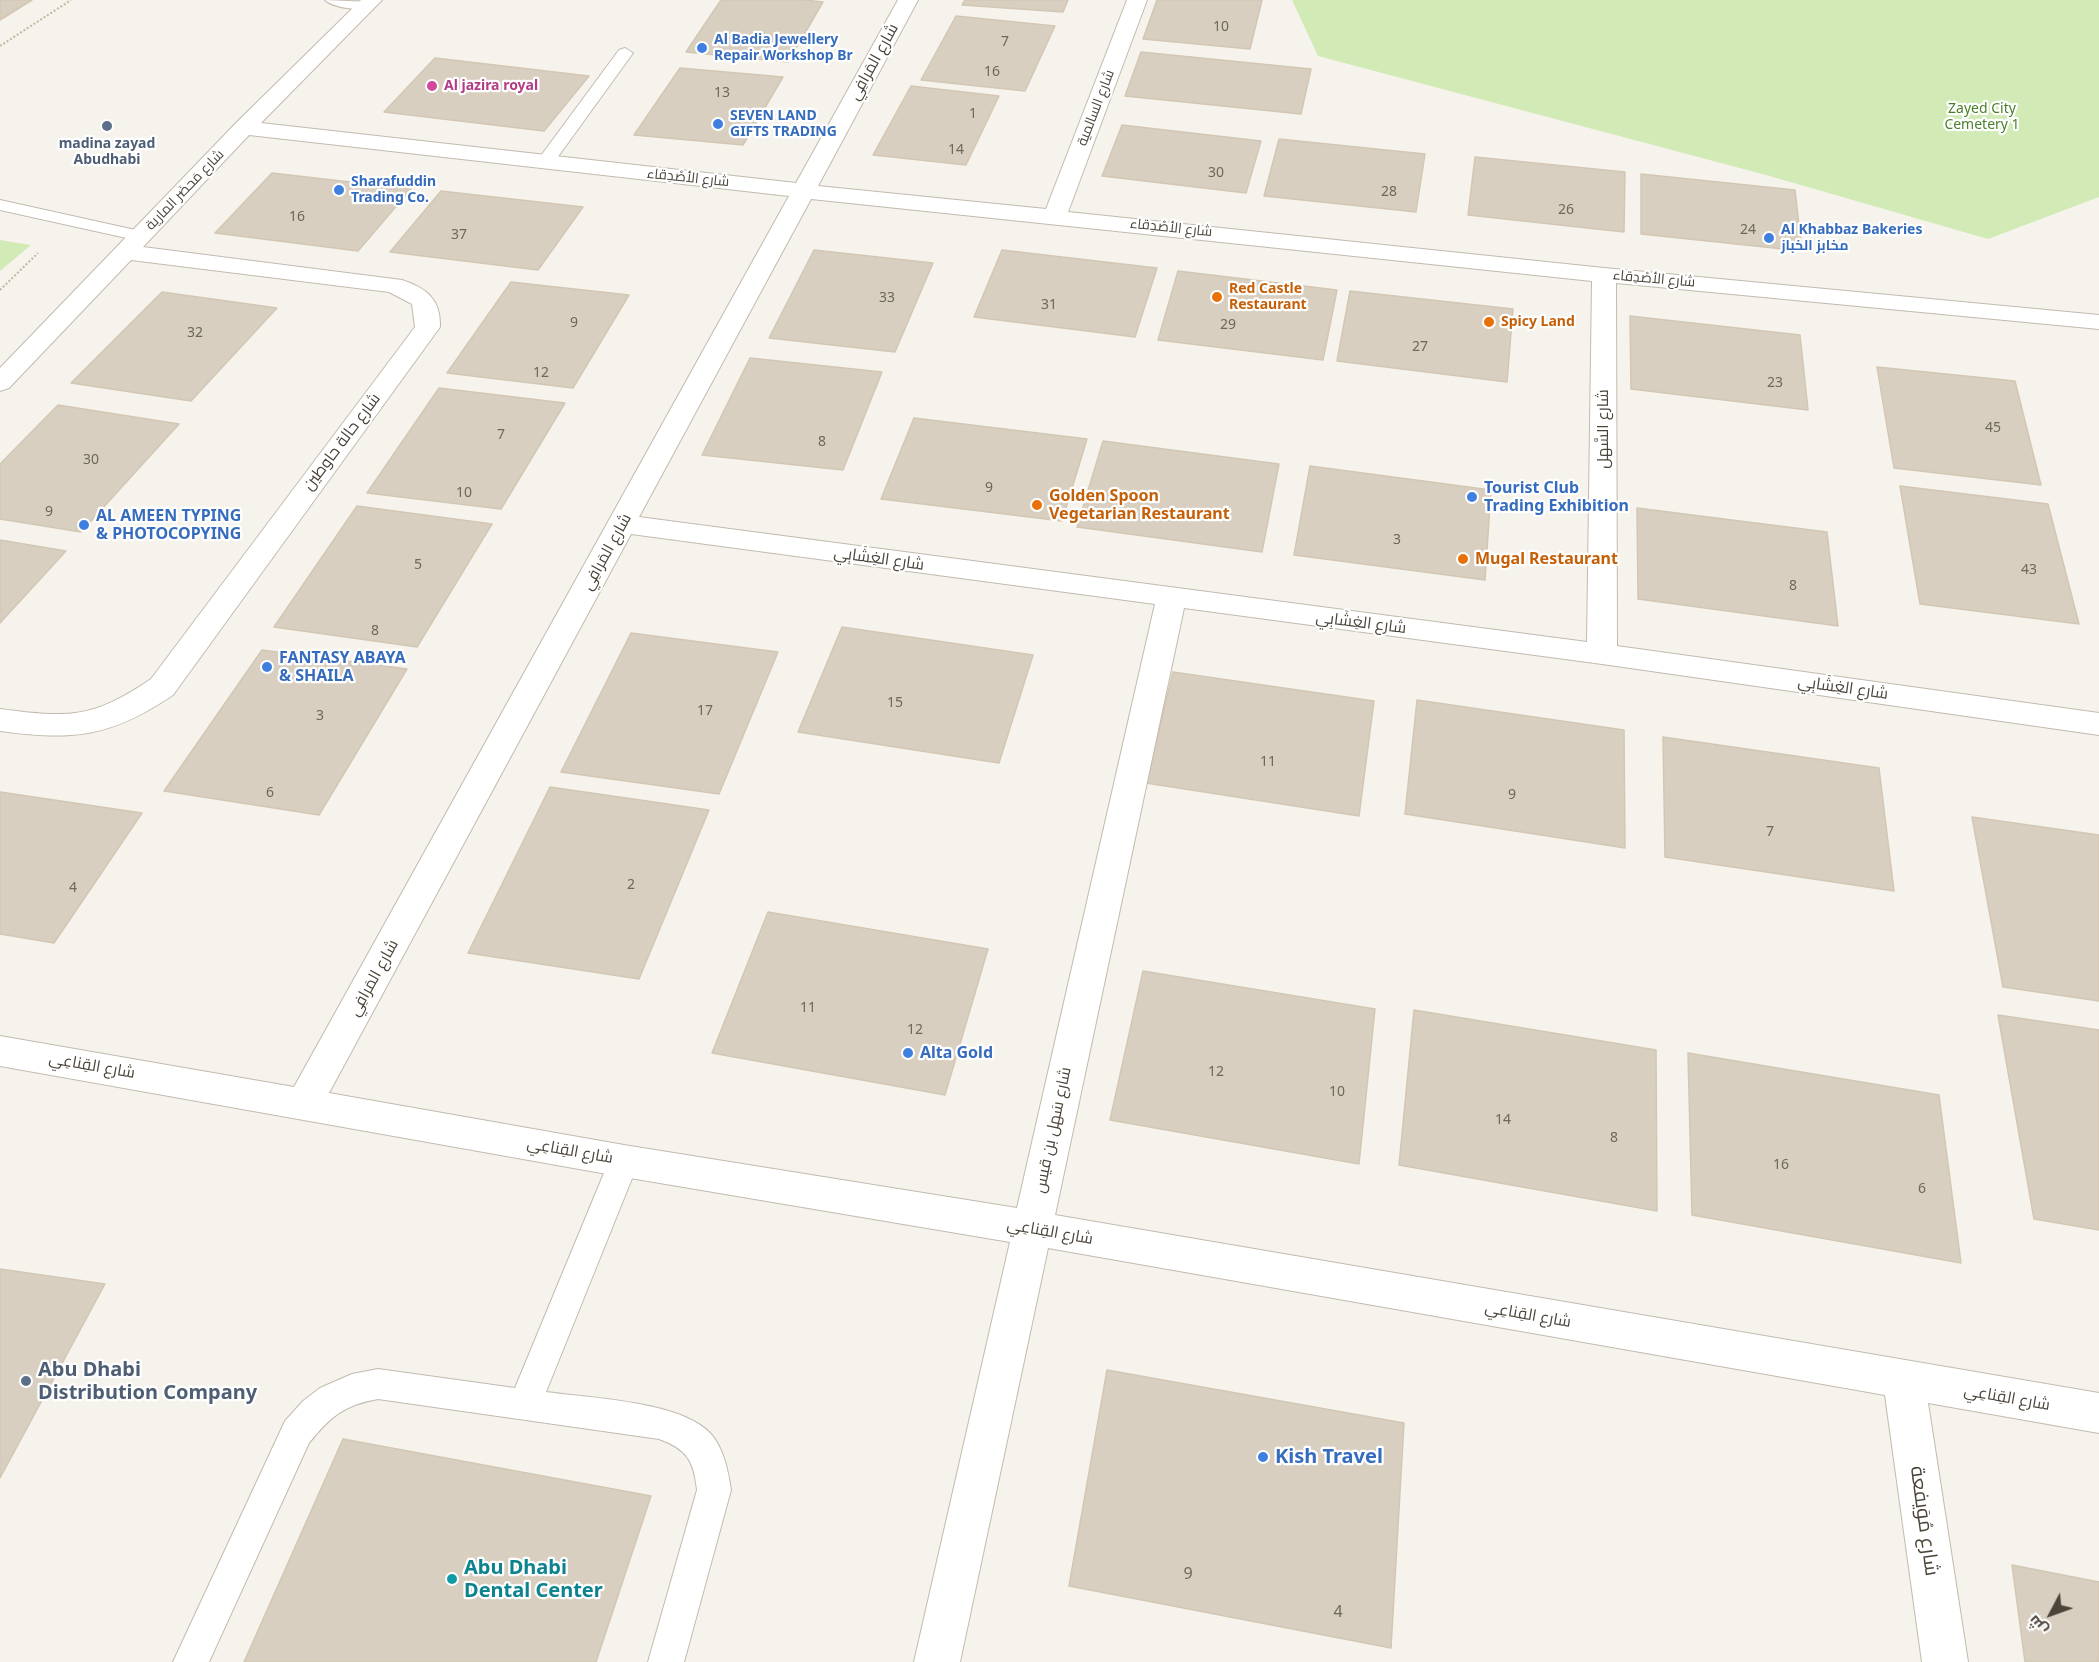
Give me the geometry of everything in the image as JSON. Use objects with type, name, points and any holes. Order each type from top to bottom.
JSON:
[{"type":"street","name":"شارع المَرافِي","points":[[305,1103],[908,0]]},
{"type":"street","name":"شارع السالمية","points":[[1055,216],[1137,0]]},
{"type":"street","name":"شارع مَحضَر المارية","points":[[0,383],[244,128],[370,2]]},
{"type":"street","name":"شارع الأصْدِقاء","points":[[244,128],[803,191],[2098,324]]},
{"type":"street","name":"شارع حالة حاوطين","points":[[0,720],[63,727],[100,721],[135,707],[162,687],[427,327],[429,313],[424,301],[412,291],[393,285],[133,244]]},
{"type":"street","name":"شارع السَّهل","points":[[1602,654],[1604,274]]},
{"type":"street","name":"شارع الغِشَابِي","points":[[623,524],[1602,654],[2099,724]]},
{"type":"street","name":"شارع سَهل بن قيس","points":[[938,1662],[1170,598]]},
{"type":"street","name":"شارع القِناعِي","points":[[0,1051],[624,1161],[1032,1228],[2099,1413]]},
{"type":"street","name":"شارع مُوَيفعة","points":[[1904,1380],[1945,1662]]},
{"type":"lane","points":[[333,0],[370,2]]},
{"type":"lane","points":[[546,161],[625,52]]},
{"type":"lane","points":[[0,206],[72,221],[133,244]]},
{"type":"lane","points":[[525,1404],[624,1161]]},
{"type":"lane","points":[[190,1662],[297,1432],[312,1412],[332,1397],[354,1388],[378,1384],[659,1423],[682,1431],[701,1446],[712,1466],[714,1490],[666,1662]]},
{"type":"path","points":[[0,46],[71,0]]},
{"type":"path","points":[[0,290],[72,221]]},
{"type":"green space","name":"Zayed City Cemetery 1","points":[[1292,0],[2099,0],[2099,197],[1988,239],[1766,175],[1318,56]]},
{"type":"green space","points":[[0,240],[31,245],[0,271]]},
{"type":"building","points":[[0,0],[32,0],[0,20]]},
{"type":"building","points":[[721,0],[823,2],[788,62],[686,52]]},
{"type":"building","points":[[965,0],[1068,0],[1063,12],[962,5]]},
{"type":"building","points":[[1157,0],[1262,0],[1250,49],[1143,39]]},
{"type":"building","points":[[956,16],[1055,26],[1025,91],[921,80]]},
{"type":"building","points":[[1141,52],[1311,69],[1301,114],[1125,96]]},
{"type":"building","points":[[435,58],[589,76],[544,131],[384,112]]},
{"type":"building","points":[[680,68],[783,77],[743,145],[634,135]]},
{"type":"building","points":[[911,86],[999,96],[966,165],[873,155]]},
{"type":"building","points":[[1122,125],[1261,141],[1246,193],[1102,176]]},
{"type":"building","points":[[1279,139],[1425,154],[1416,212],[1264,196]]},
{"type":"building","points":[[1475,157],[1625,172],[1624,232],[1468,215]]},
{"type":"building","points":[[272,173],[411,189],[358,251],[215,233]]},
{"type":"building","points":[[1641,174],[1795,190],[1802,251],[1641,234]]},
{"type":"building","points":[[441,191],[583,207],[538,270],[390,252]]},
{"type":"building","points":[[814,250],[933,263],[895,352],[769,338]]},
{"type":"building","points":[[1002,250],[1157,268],[1135,337],[974,317]]},
{"type":"building","points":[[1178,271],[1337,290],[1323,360],[1158,340]]},
{"type":"building","points":[[511,282],[629,295],[573,388],[447,373]]},
{"type":"building","points":[[1350,291],[1513,309],[1507,382],[1337,361]]},
{"type":"building","points":[[162,292],[277,308],[191,401],[71,383]]},
{"type":"building","points":[[1630,316],[1800,335],[1808,410],[1631,389]]},
{"type":"building","points":[[750,358],[882,372],[843,470],[702,455]]},
{"type":"building","points":[[1877,367],[2015,381],[2041,485],[1894,468]]},
{"type":"building","points":[[439,388],[565,403],[501,509],[367,493]]},
{"type":"building","points":[[58,405],[179,424],[81,532],[0,519],[0,464]]},
{"type":"building","points":[[914,418],[1087,439],[1062,521],[881,499]]},
{"type":"building","points":[[1103,441],[1279,464],[1262,552],[1077,527]]},
{"type":"building","points":[[1310,466],[1491,490],[1485,580],[1294,555]]},
{"type":"building","points":[[1900,486],[2048,504],[2079,624],[1920,604]]},
{"type":"building","points":[[357,506],[492,524],[417,647],[274,627]]},
{"type":"building","points":[[1637,508],[1827,532],[1838,626],[1638,599]]},
{"type":"building","points":[[0,540],[66,551],[0,623]]},
{"type":"building","points":[[842,627],[1033,655],[999,763],[798,732]]},
{"type":"building","points":[[631,633],[778,652],[719,794],[561,772]]},
{"type":"building","points":[[262,650],[407,669],[319,815],[164,791]]},
{"type":"building","points":[[1173,672],[1374,701],[1359,816],[1146,783]]},
{"type":"building","points":[[1417,700],[1624,730],[1625,848],[1405,814]]},
{"type":"building","points":[[1663,737],[1879,768],[1894,891],[1665,857]]},
{"type":"building","points":[[550,787],[709,810],[639,979],[468,953]]},
{"type":"building","points":[[0,792],[142,813],[54,943],[0,934]]},
{"type":"building","points":[[1972,817],[2099,835],[2099,1001],[2003,987]]},
{"type":"building","points":[[768,912],[988,949],[945,1095],[712,1053]]},
{"type":"building","points":[[1143,971],[1375,1009],[1359,1164],[1110,1120]]},
{"type":"building","points":[[1414,1010],[1656,1050],[1657,1211],[1399,1165]]},
{"type":"building","points":[[1998,1015],[2099,1030],[2099,1230],[2034,1219]]},
{"type":"building","points":[[1688,1053],[1939,1095],[1961,1263],[1692,1215]]},
{"type":"building","name":"Abu Dhabi Distribution Company","points":[[0,1269],[105,1284],[0,1478]]},
{"type":"building","points":[[1107,1370],[1404,1423],[1391,1648],[1069,1586]]},
{"type":"building","name":"Abu Dhabi Dental Center","points":[[343,1439],[651,1496],[596,1662],[244,1662]]},
{"type":"building","points":[[2012,1565],[2099,1582],[2099,1662],[2025,1662]]},
{"type":"place","name":"Al Badia Jewellery Repair Workshop Br","points":[[702,48]]},
{"type":"place","name":"Al jazira royal","points":[[432,86]]},
{"type":"place","name":"SEVEN LAND GIFTS TRADING","points":[[718,124]]},
{"type":"place","name":"madina zayad Abudhabi","points":[[107,126]]},
{"type":"place","name":"Sharafuddin Trading Co.","points":[[339,190]]},
{"type":"place","name":"Al Khabbaz Bakeries مخابز الخباز","points":[[1769,238]]},
{"type":"place","name":"Red Castle Restaurant","points":[[1217,297]]},
{"type":"place","name":"Spicy Land","points":[[1489,322]]},
{"type":"place","name":"Tourist Club Trading Exhibition","points":[[1472,497]]},
{"type":"place","name":"Golden Spoon Vegetarian Restaurant","points":[[1037,505]]},
{"type":"place","name":"AL AMEEN TYPING & PHOTOCOPYING","points":[[84,525]]},
{"type":"place","name":"Mugal Restaurant","points":[[1463,559]]},
{"type":"place","name":"FANTASY ABAYA & SHAILA","points":[[267,667]]},
{"type":"place","name":"Alta Gold","points":[[908,1053]]},
{"type":"place","name":"Abu Dhabi Distribution Company","points":[[26,1381]]},
{"type":"place","name":"Kish Travel","points":[[1263,1457]]},
{"type":"place","name":"Abu Dhabi Dental Center","points":[[452,1579]]}]
